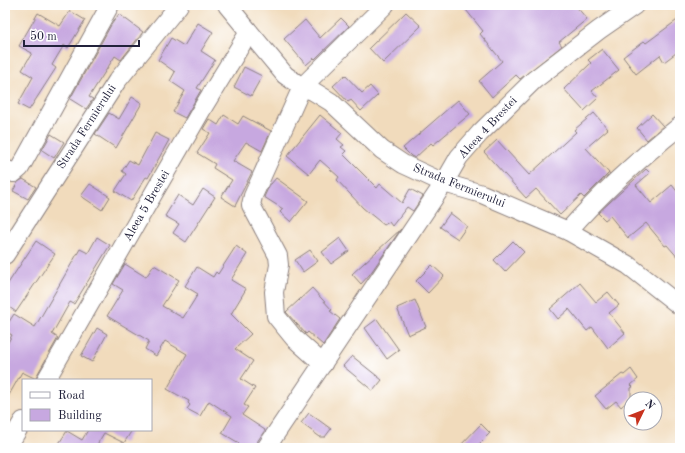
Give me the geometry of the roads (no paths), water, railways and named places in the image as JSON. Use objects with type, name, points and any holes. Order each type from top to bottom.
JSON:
[{"type":"street","points":[[5,169],[14,173],[20,168],[110,5]]},
{"type":"street","name":"Strada Fermierului","points":[[5,255],[117,81],[179,5]]},
{"type":"street","name":"Strada Fermierului","points":[[228,5],[285,76],[302,87],[313,90],[331,102],[382,150],[403,164],[444,183],[482,194],[568,231],[628,265],[680,306]]},
{"type":"street","points":[[323,364],[294,338],[276,316],[274,292],[279,265],[278,256],[251,205],[253,196],[302,87],[385,5]]},
{"type":"street","name":"Aleea 4 Brestei","points":[[266,448],[444,183],[459,157],[480,133],[534,80],[599,30],[635,5]]},
{"type":"street","name":"Aleea 5 Brestei","points":[[47,379],[205,104],[249,32]]},
{"type":"street","points":[[568,231],[590,206],[620,177],[651,149],[680,126]]},
{"type":"street","points":[[7,448],[22,423]]}]
